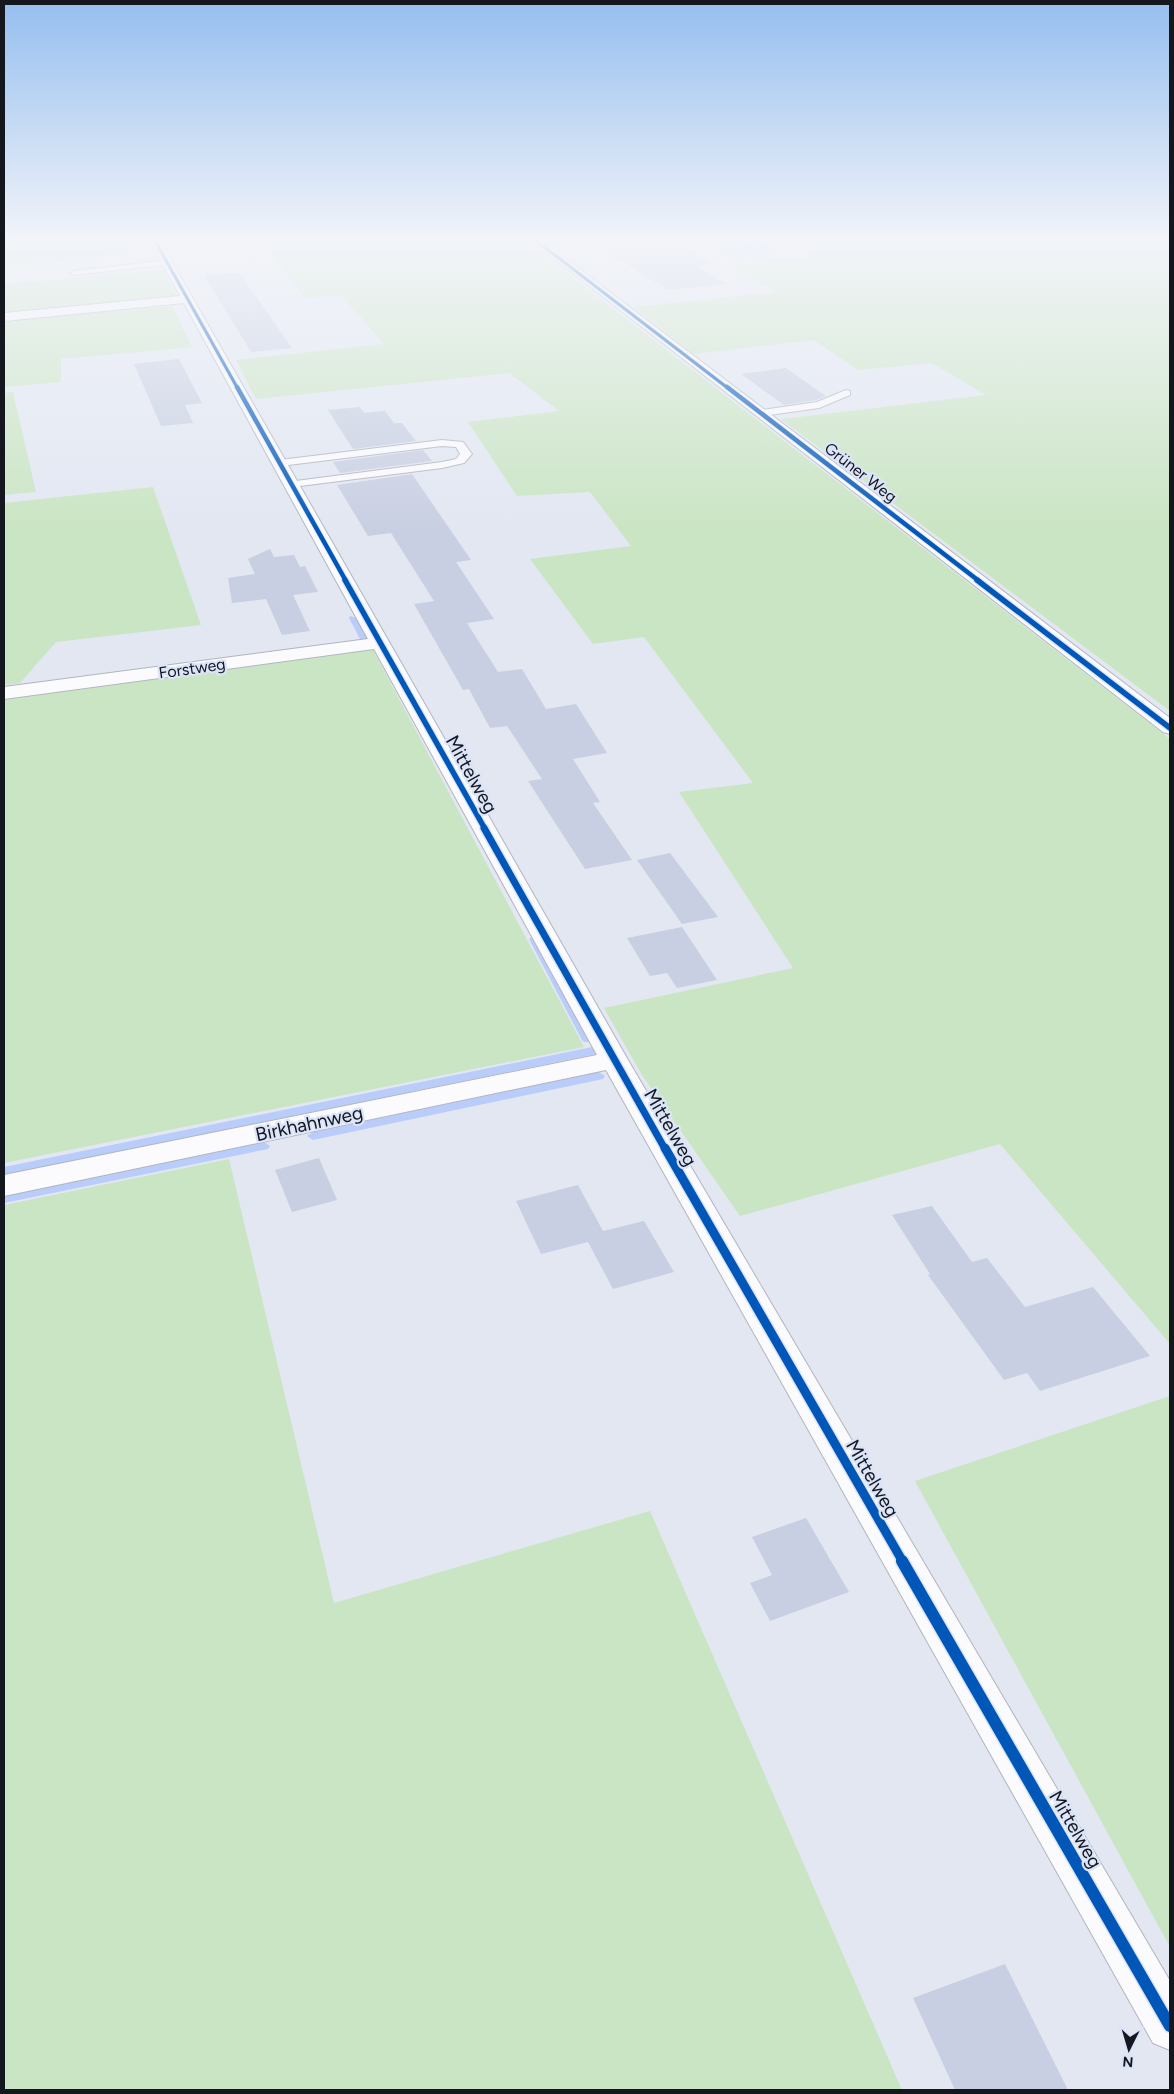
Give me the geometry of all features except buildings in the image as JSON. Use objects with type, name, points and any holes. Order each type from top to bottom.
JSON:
[{"type":"street","name":"Mittelweg","points":[[210,337],[614,1060],[1170,2026]]},
{"type":"street","name":"Grüner Weg","points":[[661,337],[1170,728]]},
{"type":"street","name":"Forstweg","points":[[4,693],[380,642]]},
{"type":"street","name":"Birkhahnweg","points":[[4,1186],[614,1060]]},
{"type":"lane","points":[[762,414],[819,404],[846,393]]},
{"type":"lane","points":[[280,463],[442,443],[459,444],[466,454],[460,461],[442,465],[292,484]]},
{"type":"green space","points":[[4,337],[187,337],[192,347],[61,359],[61,382],[4,387]]},
{"type":"green space","points":[[378,337],[649,337],[1170,739],[1170,1344],[1000,1144],[740,1216],[642,1075],[604,1008],[793,968],[679,792],[753,783],[644,637],[593,644],[530,559],[631,546],[590,492],[517,496],[468,422],[559,411],[509,373],[256,399],[236,360],[384,344]]},
{"type":"green space","points":[[672,337],[1170,337],[1170,711],[781,419],[986,395],[932,363],[858,370],[814,340],[694,354]]},
{"type":"green space","points":[[13,392],[36,492],[4,495],[4,393]]},
{"type":"green space","points":[[153,487],[201,625],[56,642],[20,683],[4,685],[4,503]]},
{"type":"green space","points":[[373,650],[584,1047],[4,1163],[4,700]]},
{"type":"green space","points":[[229,1159],[334,1603],[650,1511],[902,2090],[4,2090],[4,1205]]},
{"type":"green space","points":[[1170,1396],[1170,1947],[915,1481]]},
{"type":"waterway","points":[[352,642],[365,641],[353,618]]},
{"type":"waterway","points":[[534,939],[588,1040]]},
{"type":"waterway","points":[[4,1171],[592,1051]]},
{"type":"waterway","points":[[313,1136],[599,1076]]},
{"type":"waterway","points":[[4,1199],[264,1146]]},
{"type":"cycle path","points":[[209,337],[614,1060],[1170,2026]]},
{"type":"cycle path","points":[[661,337],[1170,728]]}]
